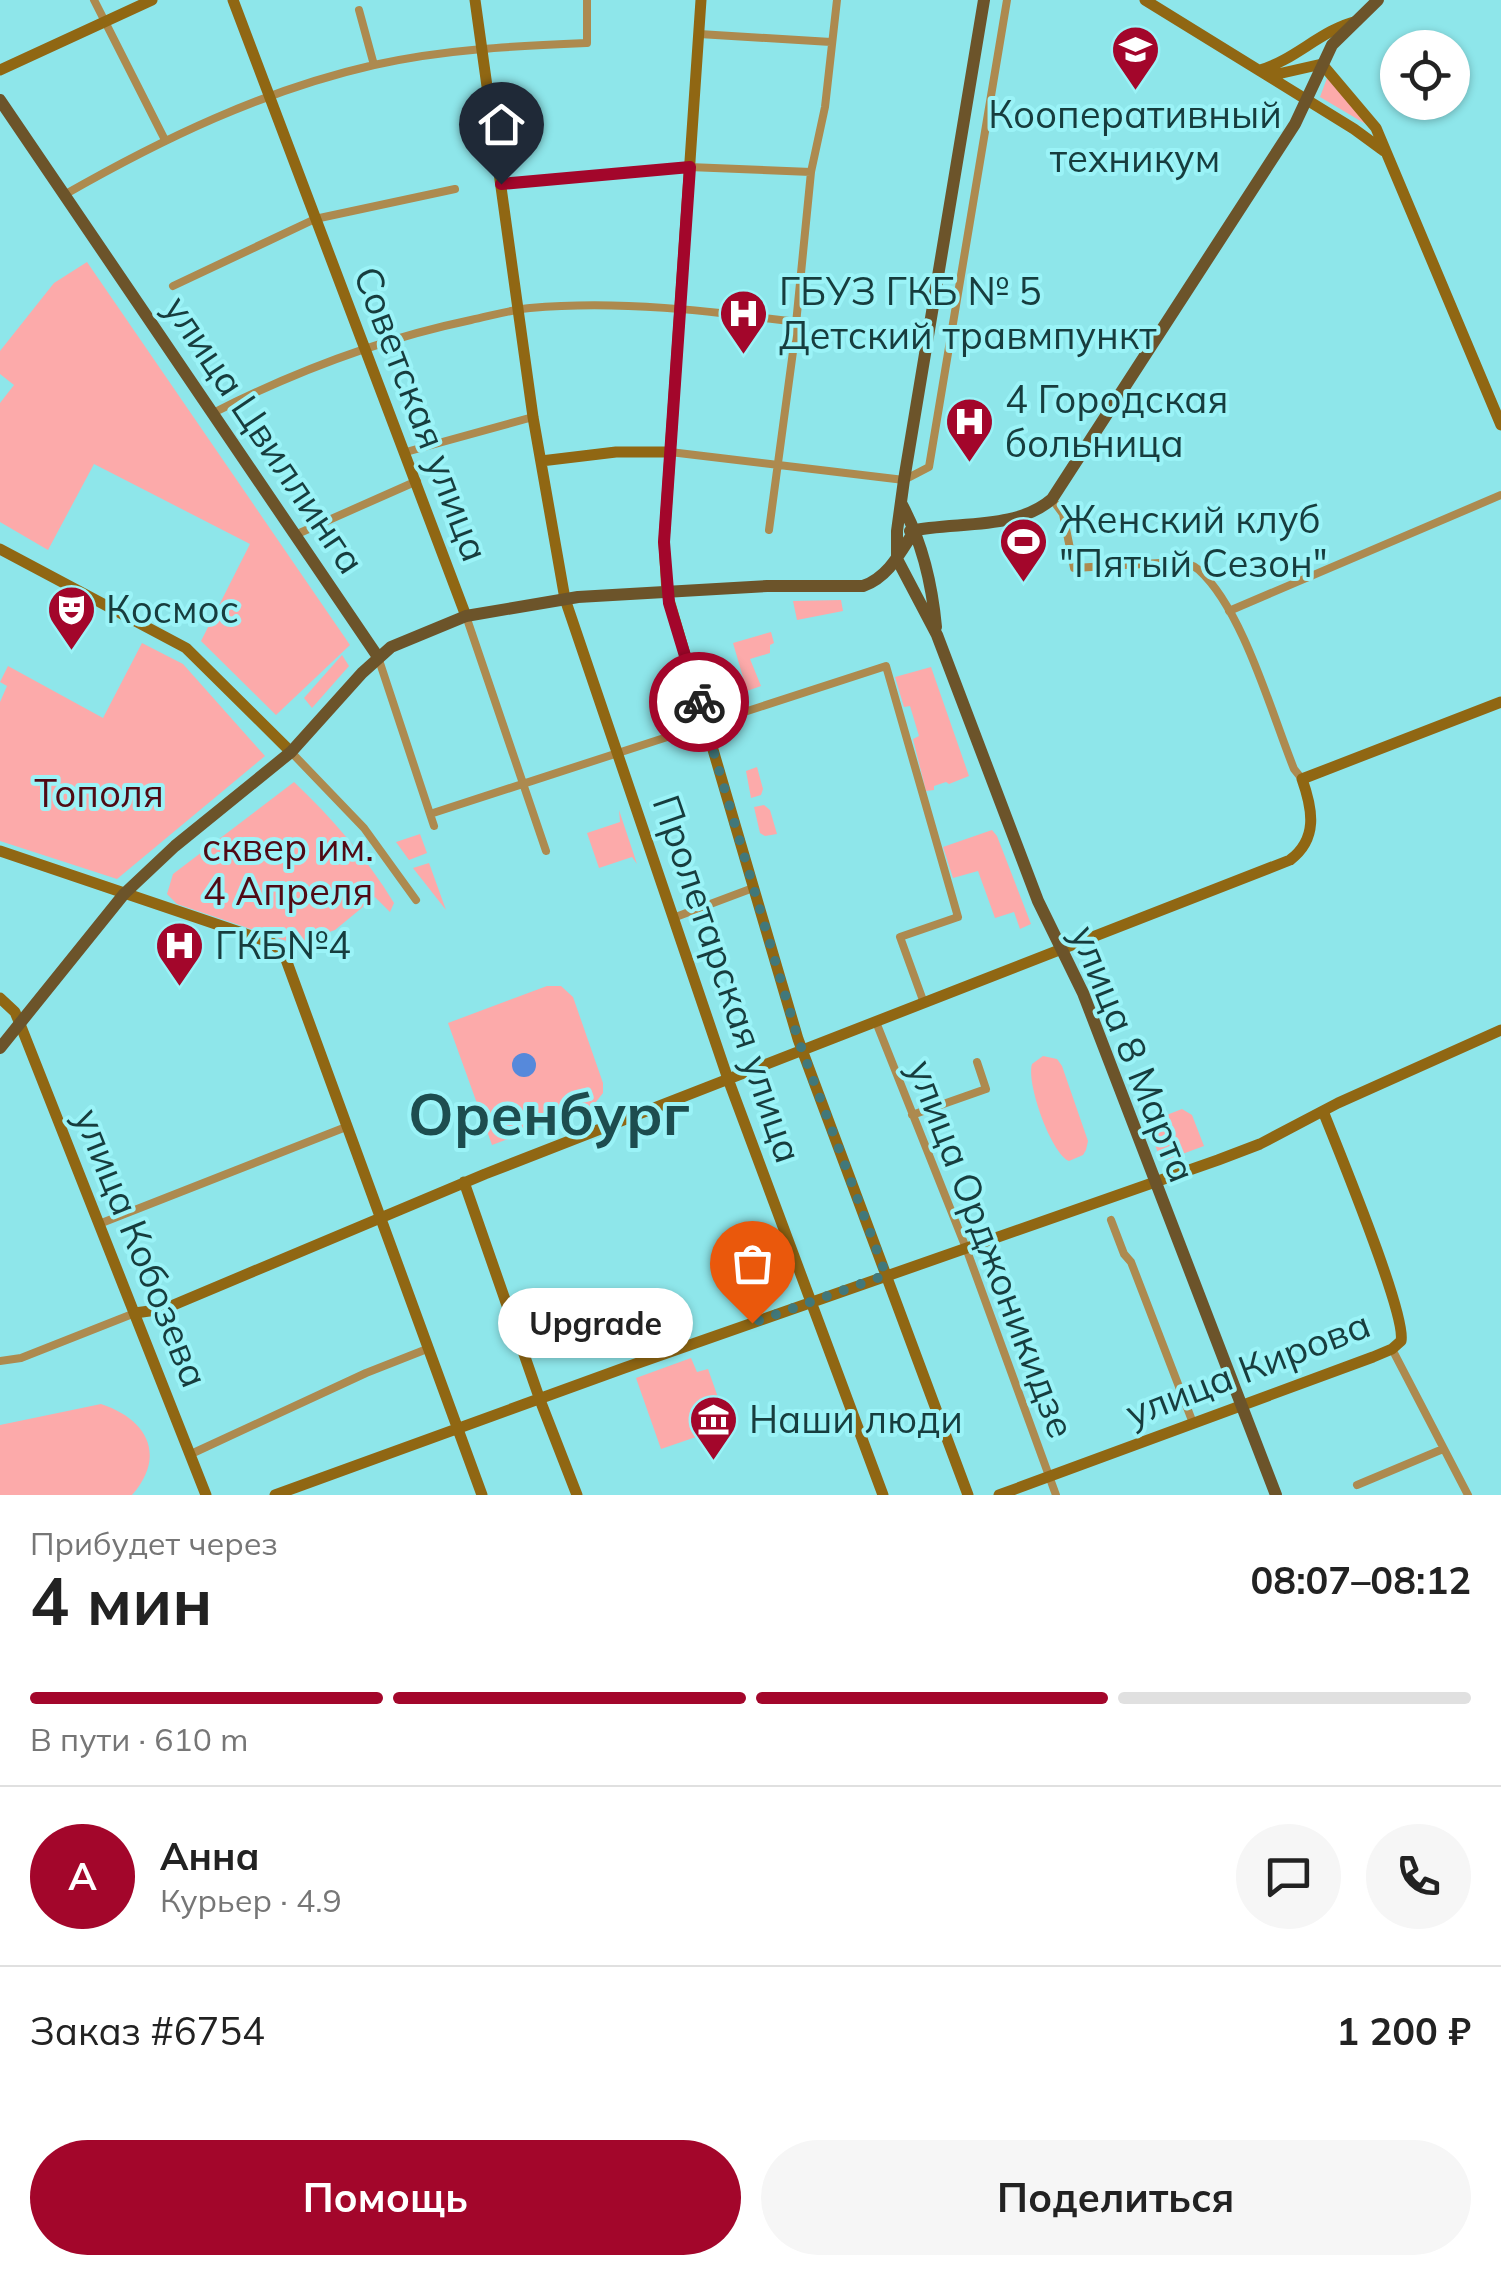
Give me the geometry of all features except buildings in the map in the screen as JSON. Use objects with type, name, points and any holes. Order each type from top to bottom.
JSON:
[{"type":"main road","points":[[0,70],[152,0]]},
{"type":"main road","name":"Советская улица","points":[[232,0],[466,616]]},
{"type":"main road","name":"Пролетарская улица","points":[[476,0],[534,418],[565,599],[728,1080],[883,1495]]},
{"type":"main road","points":[[701,0],[664,542],[667,593],[803,1051],[968,1495]]},
{"type":"main road","points":[[897,559],[904,480],[984,0]]},
{"type":"main road","points":[[1145,0],[1308,100],[1384,152]]},
{"type":"main road","points":[[897,531],[1024,517],[1052,499],[1212,256],[1308,100],[1332,45],[1378,0]]},
{"type":"main road","points":[[1264,73],[1331,30],[1357,20]]},
{"type":"main road","points":[[1264,73],[1322,64]]},
{"type":"main road","points":[[1322,64],[1376,128],[1501,426]]},
{"type":"main road","name":"улица Цвиллинга","points":[[0,100],[378,657]]},
{"type":"main road","points":[[541,461],[616,452],[670,452]]},
{"type":"main road","name":"улица 8 Марта","points":[[901,503],[916,530],[937,634]]},
{"type":"main road","points":[[0,1048],[124,894],[175,846],[291,752],[391,647],[466,616],[565,599],[767,586],[863,586],[897,559],[916,530]]},
{"type":"main road","points":[[0,549],[186,648],[291,752]]},
{"type":"main road","name":"улица 8 Марта","points":[[897,559],[937,634],[990,780],[1060,950],[1083,994],[1276,1495]]},
{"type":"main road","points":[[135,1314],[164,1309],[464,1182],[1290,860],[1308,842],[1310,830],[1302,779],[1501,702]]},
{"type":"main road","points":[[0,851],[272,943],[284,954],[482,1495]]},
{"type":"main road","name":"улица Кобозева","points":[[0,998],[15,1012],[20,1024],[206,1495]]},
{"type":"main road","points":[[275,1495],[1260,1144],[1501,1030]]},
{"type":"main road","name":"улица Кирова","points":[[999,1495],[1392,1349],[1401,1341],[1402,1329],[1323,1111]]},
{"type":"main road","points":[[464,1182],[577,1495]]},
{"type":"street","points":[[94,0],[165,140]]},
{"type":"street","points":[[64,195],[165,140],[268,96],[374,65],[482,48],[588,43],[587,0]]},
{"type":"street","points":[[768,530],[797,322],[811,172],[825,107],[837,0]]},
{"type":"street","points":[[670,452],[904,480],[929,468],[1007,0]]},
{"type":"street","points":[[358,10],[374,65]]},
{"type":"street","points":[[700,34],[831,42]]},
{"type":"street","points":[[501,184],[690,167],[811,172]]},
{"type":"street","points":[[173,286],[315,220],[455,189]]},
{"type":"street","points":[[213,413],[365,347],[519,310],[596,306],[680,308],[797,322]]},
{"type":"street","points":[[406,452],[534,418]]},
{"type":"street","points":[[295,535],[417,481]]},
{"type":"street","points":[[1230,612],[1501,494]]},
{"type":"street","points":[[1052,499],[1063,514],[1074,568],[1177,562],[1200,572],[1230,612],[1294,769],[1302,779]]},
{"type":"street","name":"Советская улица","points":[[466,616],[546,851]]},
{"type":"street","name":"улица Цвиллинга","points":[[378,657],[434,826]]},
{"type":"street","points":[[430,814],[886,666],[958,917],[900,937],[924,1003]]},
{"type":"street","points":[[291,752],[364,828],[416,900]]},
{"type":"street","points":[[674,918],[753,888]]},
{"type":"street","name":"улица Орджоникидзе","points":[[876,1022],[966,1248],[1056,1495]]},
{"type":"street","points":[[912,1115],[986,1088],[977,1062]]},
{"type":"street","points":[[99,1224],[346,1127]]},
{"type":"street","points":[[1111,1220],[1194,1423]]},
{"type":"street","points":[[0,1361],[39,1351],[135,1314]]},
{"type":"street","points":[[192,1454],[427,1349]]},
{"type":"street","points":[[1392,1349],[1468,1495]]},
{"type":"street","points":[[1357,1485],[1443,1449]]},
{"type":"green space","points":[[1327,78],[1369,126],[1320,97]]},
{"type":"green space","points":[[87,262],[350,645],[276,715],[201,641],[250,544],[94,464],[48,550],[0,522],[0,403],[14,385],[0,374],[0,351],[54,283]]},
{"type":"green space","points":[[841,600],[843,611],[797,620],[793,601]]},
{"type":"green space","points":[[771,632],[774,643],[770,653],[750,659],[761,686],[747,691],[733,643]]},
{"type":"green space","name":"Тополя","points":[[142,643],[183,664],[265,756],[117,879],[0,841],[0,702],[7,686],[0,682],[8,666],[103,718]]},
{"type":"green space","points":[[342,655],[349,666],[312,708],[304,698]]},
{"type":"green space","points":[[931,667],[969,776],[926,791],[913,739],[919,736],[895,677]]},
{"type":"green space","points":[[757,767],[763,789],[761,795],[751,798],[746,771]]},
{"type":"green space","name":"сквер им. 4 Апреля","points":[[294,782],[372,870],[394,903],[390,912],[375,897],[335,930],[295,944],[177,904],[167,894],[173,874]]},
{"type":"green space","points":[[764,805],[770,810],[777,834],[760,833],[754,807]]},
{"type":"green space","points":[[619,810],[637,864],[632,857],[599,868],[587,833],[620,822]]},
{"type":"green space","points":[[992,830],[1031,924],[1020,929],[1014,912],[995,918],[978,871],[953,878],[943,847]]},
{"type":"green space","points":[[420,834],[427,853],[409,860],[396,842]]},
{"type":"green space","points":[[429,863],[446,910],[413,868]]},
{"type":"green space","points":[[547,986],[561,986],[573,997],[603,1093],[592,1107],[492,1145],[448,1023]]},
{"type":"green space","points":[[1043,1056],[1057,1059],[1062,1066],[1088,1141],[1083,1155],[1069,1161],[1055,1145],[1036,1101],[1032,1064]]},
{"type":"green space","points":[[1182,1109],[1192,1115],[1204,1146],[1166,1160],[1159,1155],[1146,1123]]},
{"type":"green space","points":[[691,1358],[697,1372],[708,1369],[728,1426],[661,1449],[636,1378]]},
{"type":"green space","points":[[101,1404],[130,1419],[147,1440],[148,1466],[132,1495],[0,1495],[0,1425]]},
{"type":"water","points":[[524,1053],[536,1065],[524,1077],[512,1065]]},
{"type":"way so far","points":[[699,702],[798,1039],[886,1275],[752,1323]]},
{"type":"place","name":"Кооперативный техникум","points":[[1135,92]]},
{"type":"place","name":"ГБУЗ ГКБ № 5 Детский травмпункт","points":[[744,356]]},
{"type":"place","name":"4 Городская больница","points":[[970,464]]},
{"type":"place","name":"Женский клуб \"Пятый Сезон\"","points":[[1024,584]]},
{"type":"place","name":"Космос","points":[[71,652]]},
{"type":"place","name":"ГКБ№4","points":[[180,988]]},
{"type":"place","name":"Upgrade","points":[[752,1323]]},
{"type":"place","name":"Наши люди","points":[[714,1462]]},
{"type":"district","name":"Оренбург","points":[[549,1115]]},
{"type":"route","points":[[501,184],[690,167],[664,542],[669,603],[699,702]]}]
